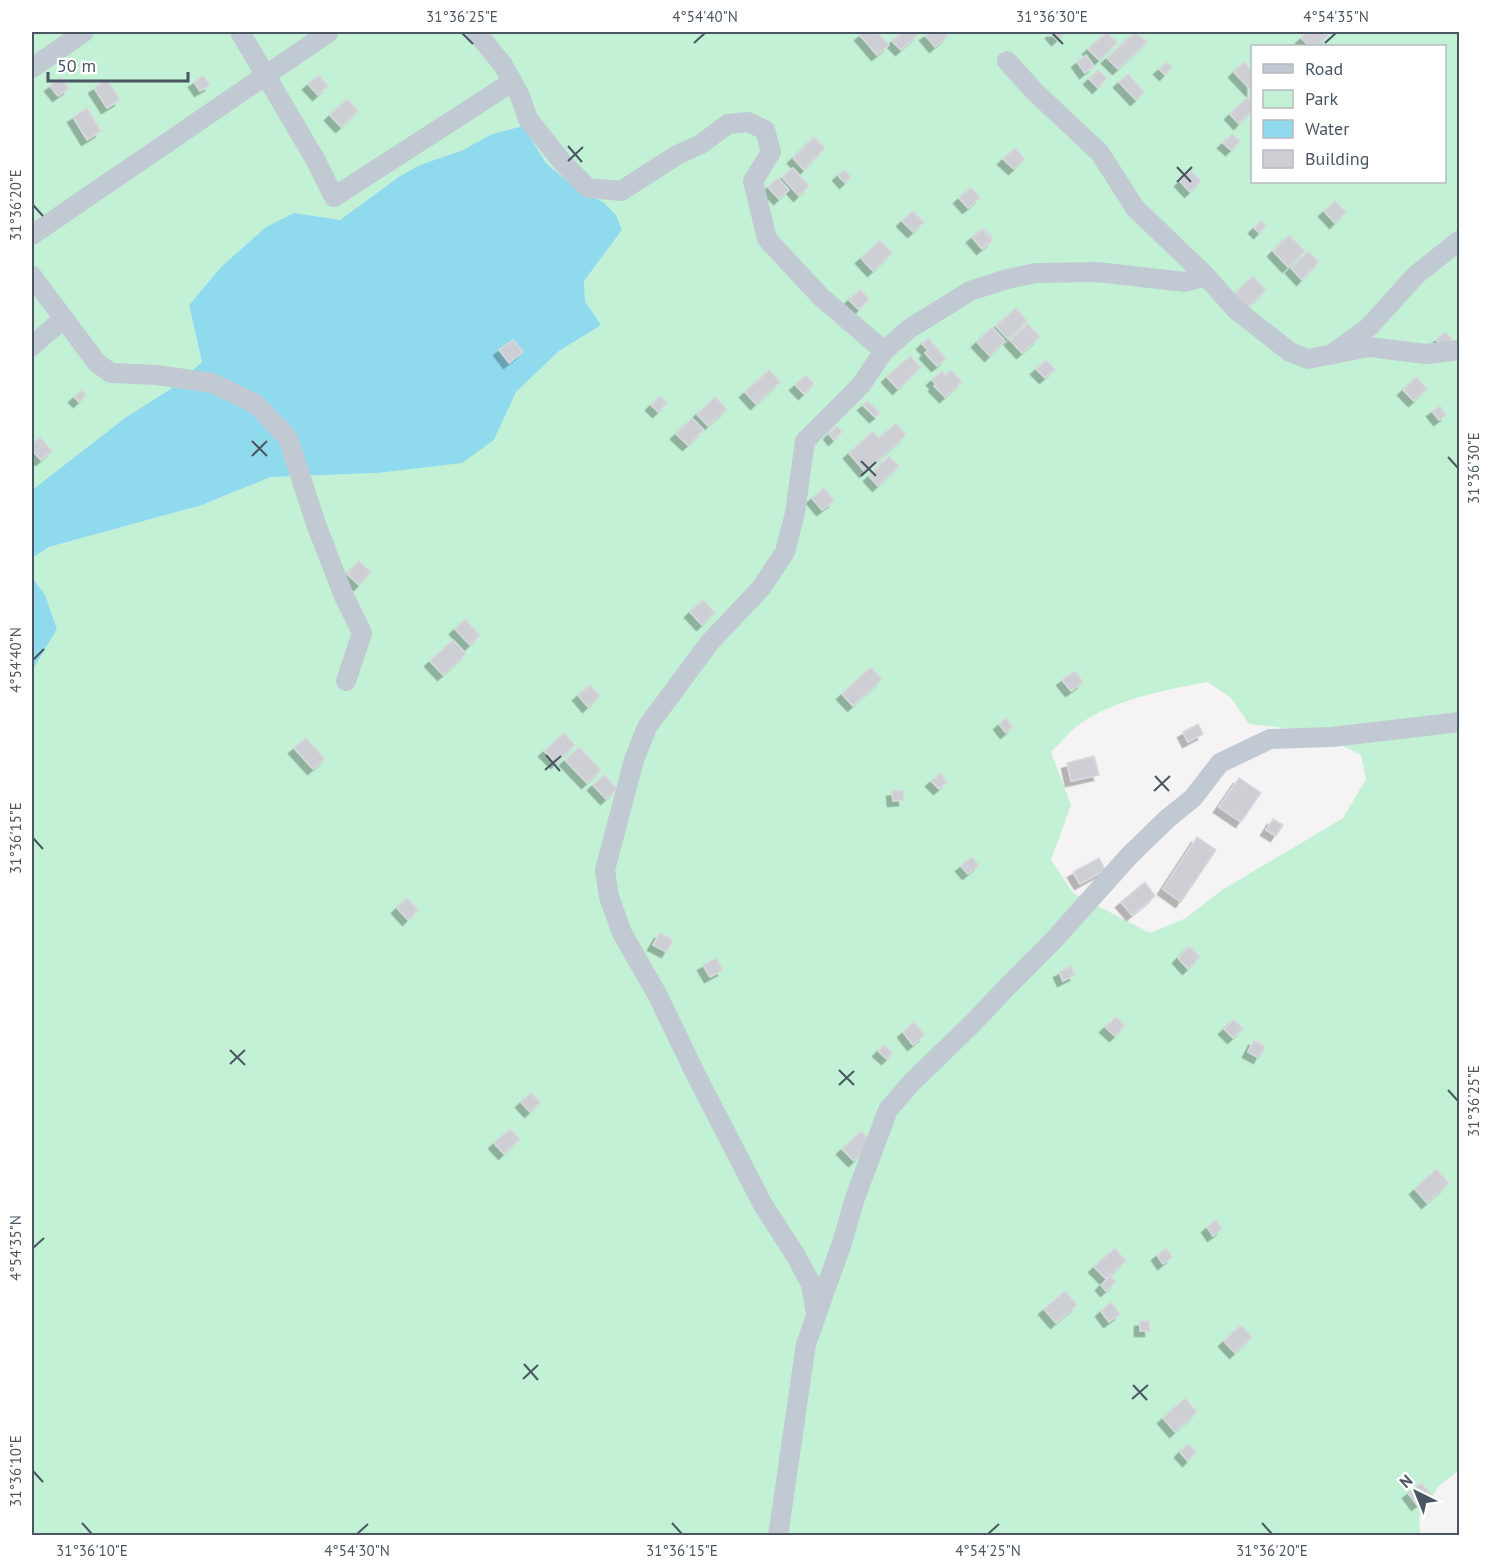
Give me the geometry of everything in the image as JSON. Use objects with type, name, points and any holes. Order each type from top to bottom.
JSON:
[{"type":"street","points":[[32,68],[84,32]]},
{"type":"street","points":[[240,32],[315,159],[334,197],[512,82]]},
{"type":"street","points":[[32,235],[329,32]]},
{"type":"street","points":[[476,32],[503,65],[520,96],[528,119],[563,163],[588,188],[621,191],[677,155],[702,144],[728,124],[748,122],[765,130],[771,152],[753,180],[767,239],[821,297],[884,351]]},
{"type":"street","points":[[1006,61],[1034,91],[1100,153],[1135,208],[1206,276],[1235,309],[1290,352],[1308,359],[1334,352],[1369,347],[1426,354],[1460,350]]},
{"type":"street","points":[[1334,352],[1368,327],[1416,275],[1460,240]]},
{"type":"street","points":[[816,1314],[811,1284],[763,1205],[658,996],[622,933],[609,897],[605,870],[634,760],[647,727],[710,642],[761,588],[785,552],[795,513],[805,441],[861,385],[884,351],[909,330],[970,291],[1017,277],[1036,273],[1097,272],[1185,282],[1206,276]]},
{"type":"street","points":[[32,276],[97,363],[111,373],[157,375],[212,383],[256,405],[288,438],[316,524],[343,594],[362,633],[346,681]]},
{"type":"street","points":[[32,346],[63,319]]},
{"type":"street","points":[[778,1536],[806,1344],[842,1243],[855,1198],[888,1110],[911,1083],[974,1023],[1052,942],[1129,856],[1167,819],[1193,798],[1220,763],[1270,739],[1332,736],[1460,722]]},
{"type":"green space","points":[[32,32],[1459,32],[1460,1469],[1439,1486],[1419,1518],[1420,1535],[32,1535],[32,671],[57,629],[45,595],[32,577],[32,558],[49,547],[202,505],[271,477],[377,473],[494,440],[516,392],[559,351],[600,325],[585,301],[584,281],[622,230],[546,163],[523,126],[492,134],[463,150],[420,165],[400,176],[340,220],[294,214],[266,227],[222,266],[189,305],[202,362],[169,390],[125,418],[32,490]],"holes":[[[1208,682],[1231,698],[1249,724],[1294,729],[1341,745],[1361,755],[1366,779],[1343,818],[1222,890],[1186,918],[1150,933],[1073,893],[1051,860],[1071,805],[1051,752],[1077,726],[1096,714],[1127,701]]]},
{"type":"water","points":[[523,126],[546,163],[576,189],[603,202],[616,215],[622,230],[584,281],[585,301],[601,325],[559,351],[516,392],[494,440],[462,463],[377,473],[271,477],[202,505],[49,547],[32,558],[32,490],[125,418],[169,390],[202,362],[189,305],[222,266],[266,227],[294,213],[340,220],[400,176],[420,165],[463,150],[492,134]]},
{"type":"water","points":[[32,577],[45,595],[57,629],[32,671]]},
{"type":"building","points":[[864,32],[877,32],[889,45],[877,55],[860,35]]},
{"type":"building","points":[[903,32],[919,34],[901,50],[892,41]]},
{"type":"building","points":[[930,32],[944,32],[948,36],[935,47],[925,35]]},
{"type":"building","points":[[1052,32],[1066,32],[1057,40]]},
{"type":"building","points":[[1107,32],[1117,43],[1099,60],[1088,49]]},
{"type":"building","points":[[1135,32],[1147,42],[1118,69],[1107,58]]},
{"type":"building","points":[[1308,32],[1323,32],[1328,36],[1317,45],[1309,45],[1301,38]]},
{"type":"building","points":[[1086,55],[1094,66],[1085,73],[1077,62]]},
{"type":"building","points":[[1167,62],[1172,67],[1165,75],[1159,69]]},
{"type":"building","points":[[1244,62],[1251,70],[1251,90],[1234,72]]},
{"type":"building","points":[[1098,70],[1107,78],[1098,88],[1089,79]]},
{"type":"building","points":[[1128,74],[1144,92],[1136,100],[1119,82]]},
{"type":"building","points":[[319,75],[328,86],[318,95],[308,84]]},
{"type":"building","points":[[203,76],[210,85],[200,91],[194,82]]},
{"type":"building","points":[[61,78],[69,88],[58,96],[50,86]]},
{"type":"building","points":[[107,79],[120,100],[107,108],[94,88]]},
{"type":"building","points":[[1248,97],[1251,101],[1251,112],[1239,124],[1230,114]]},
{"type":"building","points":[[347,99],[358,111],[341,127],[330,115]]},
{"type":"building","points":[[87,108],[101,131],[87,140],[73,117]]},
{"type":"building","points":[[1232,134],[1240,141],[1231,150],[1223,143]]},
{"type":"building","points":[[814,137],[825,148],[804,170],[793,158]]},
{"type":"building","points":[[1015,148],[1025,159],[1014,169],[1003,159]]},
{"type":"building","points":[[793,168],[809,186],[799,196],[782,177]]},
{"type":"building","points":[[844,170],[851,177],[845,183],[838,175]]},
{"type":"building","points":[[1191,171],[1201,181],[1190,192],[1180,181]]},
{"type":"building","points":[[778,178],[789,190],[779,199],[768,187]]},
{"type":"building","points":[[971,187],[980,198],[968,208],[959,198]]},
{"type":"building","points":[[1335,201],[1346,212],[1335,223],[1324,211]]},
{"type":"building","points":[[913,211],[924,222],[913,232],[902,221]]},
{"type":"building","points":[[1261,221],[1266,226],[1259,233],[1254,228]]},
{"type":"building","points":[[983,228],[993,238],[982,248],[973,238]]},
{"type":"building","points":[[982,229],[992,241],[982,249],[972,237]]},
{"type":"building","points":[[1289,235],[1305,251],[1288,267],[1273,251]]},
{"type":"building","points":[[880,240],[892,253],[873,271],[861,258]]},
{"type":"building","points":[[1308,251],[1319,262],[1302,280],[1291,268]]},
{"type":"building","points":[[1253,276],[1266,290],[1247,308],[1234,295]]},
{"type":"building","points":[[860,289],[869,299],[859,310],[849,300]]},
{"type":"building","points":[[1016,308],[1027,321],[1008,339],[996,326]]},
{"type":"building","points":[[1028,324],[1040,337],[1022,353],[1010,340]]},
{"type":"building","points":[[992,327],[1005,341],[990,356],[977,342]]},
{"type":"building","points":[[1445,332],[1453,340],[1444,348],[1436,340]]},
{"type":"building","points":[[928,338],[946,359],[937,366],[925,353],[928,350],[922,344]]},
{"type":"building","points":[[513,340],[523,352],[509,363],[499,350]]},
{"type":"building","points":[[910,356],[921,367],[898,389],[887,377]]},
{"type":"building","points":[[1046,360],[1055,369],[1045,378],[1036,369]]},
{"type":"building","points":[[769,370],[780,382],[756,404],[745,392]]},
{"type":"building","points":[[951,370],[962,382],[945,397],[934,386],[936,384],[932,380],[942,371],[945,375]]},
{"type":"building","points":[[806,375],[814,384],[804,394],[795,385]]},
{"type":"building","points":[[1416,377],[1427,389],[1414,401],[1403,390]]},
{"type":"building","points":[[82,390],[86,395],[79,402],[74,397]]},
{"type":"building","points":[[660,396],[667,403],[658,412],[651,405]]},
{"type":"building","points":[[715,397],[727,409],[708,426],[697,414]]},
{"type":"building","points":[[868,401],[880,413],[875,417],[863,405]]},
{"type":"building","points":[[1440,406],[1446,415],[1439,420],[1432,411]]},
{"type":"building","points":[[692,418],[704,430],[688,445],[676,434]]},
{"type":"building","points":[[896,423],[906,435],[865,472],[849,453],[873,431],[879,438]]},
{"type":"building","points":[[837,426],[842,432],[834,440],[829,434]]},
{"type":"building","points":[[40,437],[52,451],[41,460],[32,450],[32,445]]},
{"type":"building","points":[[889,456],[899,466],[878,486],[869,476]]},
{"type":"building","points":[[824,488],[834,501],[822,510],[812,498]]},
{"type":"building","points":[[359,561],[371,572],[359,585],[347,574]]},
{"type":"building","points":[[703,600],[715,613],[702,625],[690,612]]},
{"type":"building","points":[[465,619],[480,635],[470,645],[455,629]]},
{"type":"building","points":[[453,640],[466,654],[443,675],[430,661]]},
{"type":"building","points":[[871,667],[882,679],[853,706],[842,694]]},
{"type":"building","points":[[1075,671],[1083,682],[1071,691],[1062,680]]},
{"type":"building","points":[[590,685],[600,696],[588,707],[578,695]]},
{"type":"building","points":[[1006,718],[1013,727],[1006,733],[999,724]]},
{"type":"building","points":[[1198,724],[1203,734],[1188,742],[1183,732]]},
{"type":"building","points":[[564,733],[575,745],[556,763],[544,751]]},
{"type":"building","points":[[306,738],[325,759],[313,769],[294,748]]},
{"type":"building","points":[[579,747],[601,770],[587,783],[565,760]]},
{"type":"building","points":[[1094,756],[1099,775],[1071,781],[1067,763]]},
{"type":"building","points":[[940,773],[947,782],[939,789],[931,781]]},
{"type":"building","points":[[604,775],[617,789],[606,799],[593,785]]},
{"type":"building","points":[[1239,778],[1261,793],[1241,822],[1219,807]]},
{"type":"building","points":[[903,790],[904,800],[893,801],[892,791]]},
{"type":"building","points":[[1273,819],[1283,825],[1276,836],[1266,830]]},
{"type":"building","points":[[1197,837],[1216,850],[1181,902],[1163,889]]},
{"type":"building","points":[[972,857],[979,865],[968,874],[961,866]]},
{"type":"building","points":[[1099,858],[1105,870],[1080,884],[1073,872]]},
{"type":"building","points":[[1145,882],[1155,896],[1132,915],[1121,902]]},
{"type":"building","points":[[407,898],[418,910],[408,920],[397,908]]},
{"type":"building","points":[[660,933],[673,940],[667,952],[653,945]]},
{"type":"building","points":[[1189,946],[1200,957],[1188,969],[1178,958]]},
{"type":"building","points":[[716,958],[723,970],[710,977],[703,965]]},
{"type":"building","points":[[1071,966],[1075,975],[1063,981],[1059,972]]},
{"type":"building","points":[[1116,1017],[1125,1026],[1115,1036],[1105,1027]]},
{"type":"building","points":[[1234,1019],[1243,1029],[1233,1038],[1224,1029]]},
{"type":"building","points":[[914,1022],[925,1035],[913,1045],[903,1032]]},
{"type":"building","points":[[1254,1040],[1265,1046],[1259,1058],[1248,1052]]},
{"type":"building","points":[[884,1045],[893,1053],[887,1059],[878,1051]]},
{"type":"building","points":[[531,1093],[540,1102],[530,1112],[521,1102]]},
{"type":"building","points":[[510,1129],[520,1139],[504,1154],[494,1143]]},
{"type":"building","points":[[861,1131],[873,1143],[854,1161],[842,1149]]},
{"type":"building","points":[[1436,1169],[1449,1183],[1427,1203],[1415,1189]]},
{"type":"building","points":[[1216,1220],[1222,1229],[1213,1236],[1207,1227]]},
{"type":"building","points":[[1115,1248],[1126,1261],[1106,1279],[1094,1267]]},
{"type":"building","points":[[1166,1248],[1172,1257],[1163,1264],[1157,1255]]},
{"type":"building","points":[[1110,1276],[1116,1282],[1106,1291],[1101,1285]]},
{"type":"building","points":[[1065,1291],[1077,1305],[1056,1323],[1044,1309]]},
{"type":"building","points":[[1111,1302],[1120,1314],[1109,1322],[1101,1311]]},
{"type":"building","points":[[1140,1321],[1149,1321],[1150,1331],[1140,1331]]},
{"type":"building","points":[[1241,1325],[1252,1337],[1235,1353],[1224,1341]]},
{"type":"building","points":[[1185,1398],[1197,1412],[1175,1432],[1163,1418]]},
{"type":"building","points":[[1188,1444],[1196,1452],[1188,1461],[1180,1452]]},
{"type":"building","points":[[1421,1483],[1431,1494],[1417,1505],[1408,1493]]}]
